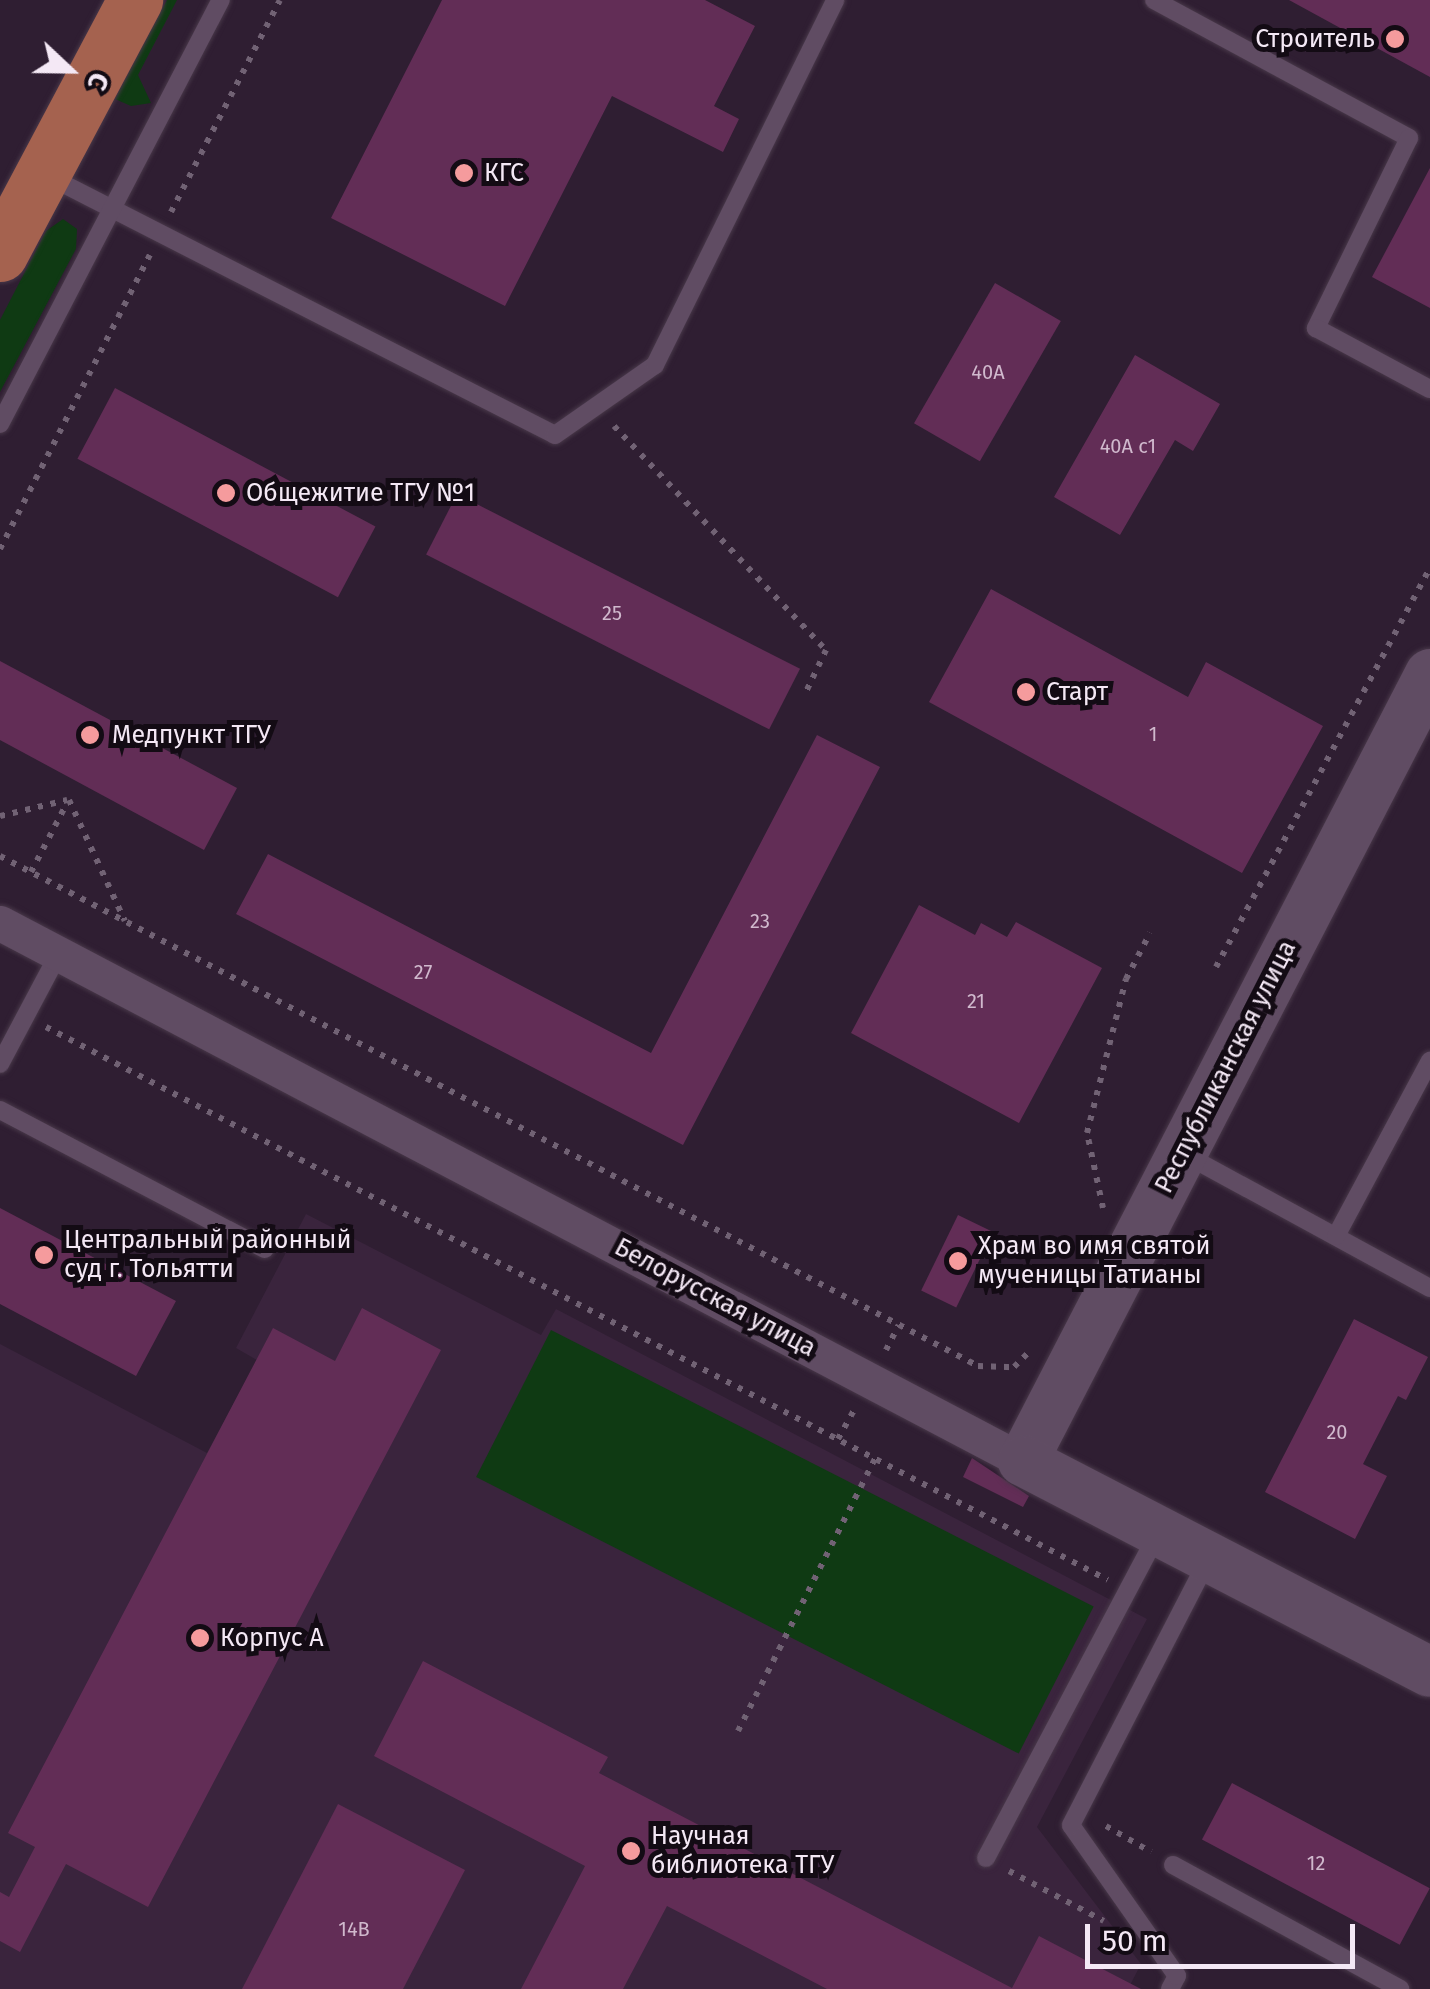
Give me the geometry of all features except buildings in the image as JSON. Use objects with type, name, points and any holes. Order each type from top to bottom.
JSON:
[{"type":"main road","points":[[0,254],[134,0]]},
{"type":"street","name":"Республиканская улица","points":[[1023,1461],[1430,674]]},
{"type":"street","name":"Белорусская улица","points":[[0,923],[1208,1558],[1422,1662]]},
{"type":"lane","points":[[0,424],[221,0]]},
{"type":"lane","points":[[43,174],[555,435],[655,366],[835,0]]},
{"type":"lane","points":[[1154,0],[1409,138],[1316,328],[1430,390]]},
{"type":"lane","points":[[0,1064],[59,953]]},
{"type":"lane","points":[[1336,1236],[1430,1061]]},
{"type":"lane","points":[[0,1110],[265,1249]]},
{"type":"lane","points":[[1182,1153],[1430,1288]]},
{"type":"lane","points":[[986,1858],[1158,1532]]},
{"type":"lane","points":[[1170,1989],[1177,1976],[1071,1825],[1208,1558]]},
{"type":"lane","points":[[1174,1865],[1400,1989]]},
{"type":"path","points":[[0,549],[280,0]]},
{"type":"path","points":[[596,406],[826,650],[804,696]]},
{"type":"path","points":[[1216,967],[1430,568]]},
{"type":"path","points":[[0,816],[69,800]]},
{"type":"path","points":[[31,872],[69,800]]},
{"type":"path","points":[[69,800],[126,924]]},
{"type":"path","points":[[0,856],[978,1366],[1014,1367],[1036,1346]]},
{"type":"path","points":[[1098,1217],[1106,1200],[1087,1133],[1126,979],[1150,934]]},
{"type":"path","points":[[25,1017],[1127,1590]]},
{"type":"path","points":[[738,1731],[876,1459]]},
{"type":"path","points":[[1078,1811],[1174,1865]]},
{"type":"shaded area","points":[[306,1214],[541,1335],[556,1309],[1147,1619],[1037,1827],[1141,1964],[1128,1989],[0,1989],[0,1344],[207,1453],[257,1360],[236,1348]]},
{"type":"green space","points":[[167,0],[177,0],[138,75],[151,103],[131,106],[115,99]]},
{"type":"green space","points":[[63,219],[77,229],[76,249],[0,392],[0,320],[46,231]]},
{"type":"green space","points":[[551,1330],[1094,1606],[1019,1753],[476,1477]]},
{"type":"place","name":"Строитель","points":[[1395,39]]},
{"type":"place","name":"КГС","points":[[464,173]]},
{"type":"place","name":"Общежитие ТГУ №1","points":[[226,493]]},
{"type":"place","name":"Старт","points":[[1026,692]]},
{"type":"place","name":"Медпункт ТГУ","points":[[90,735]]},
{"type":"place","name":"Центральный районный суд г. Тольятти","points":[[44,1255]]},
{"type":"place","name":"Храм во имя святой мученицы Татианы","points":[[958,1261]]},
{"type":"place","name":"Корпус А","points":[[200,1638]]},
{"type":"place","name":"Научная библиотека ТГУ","points":[[631,1851]]}]
